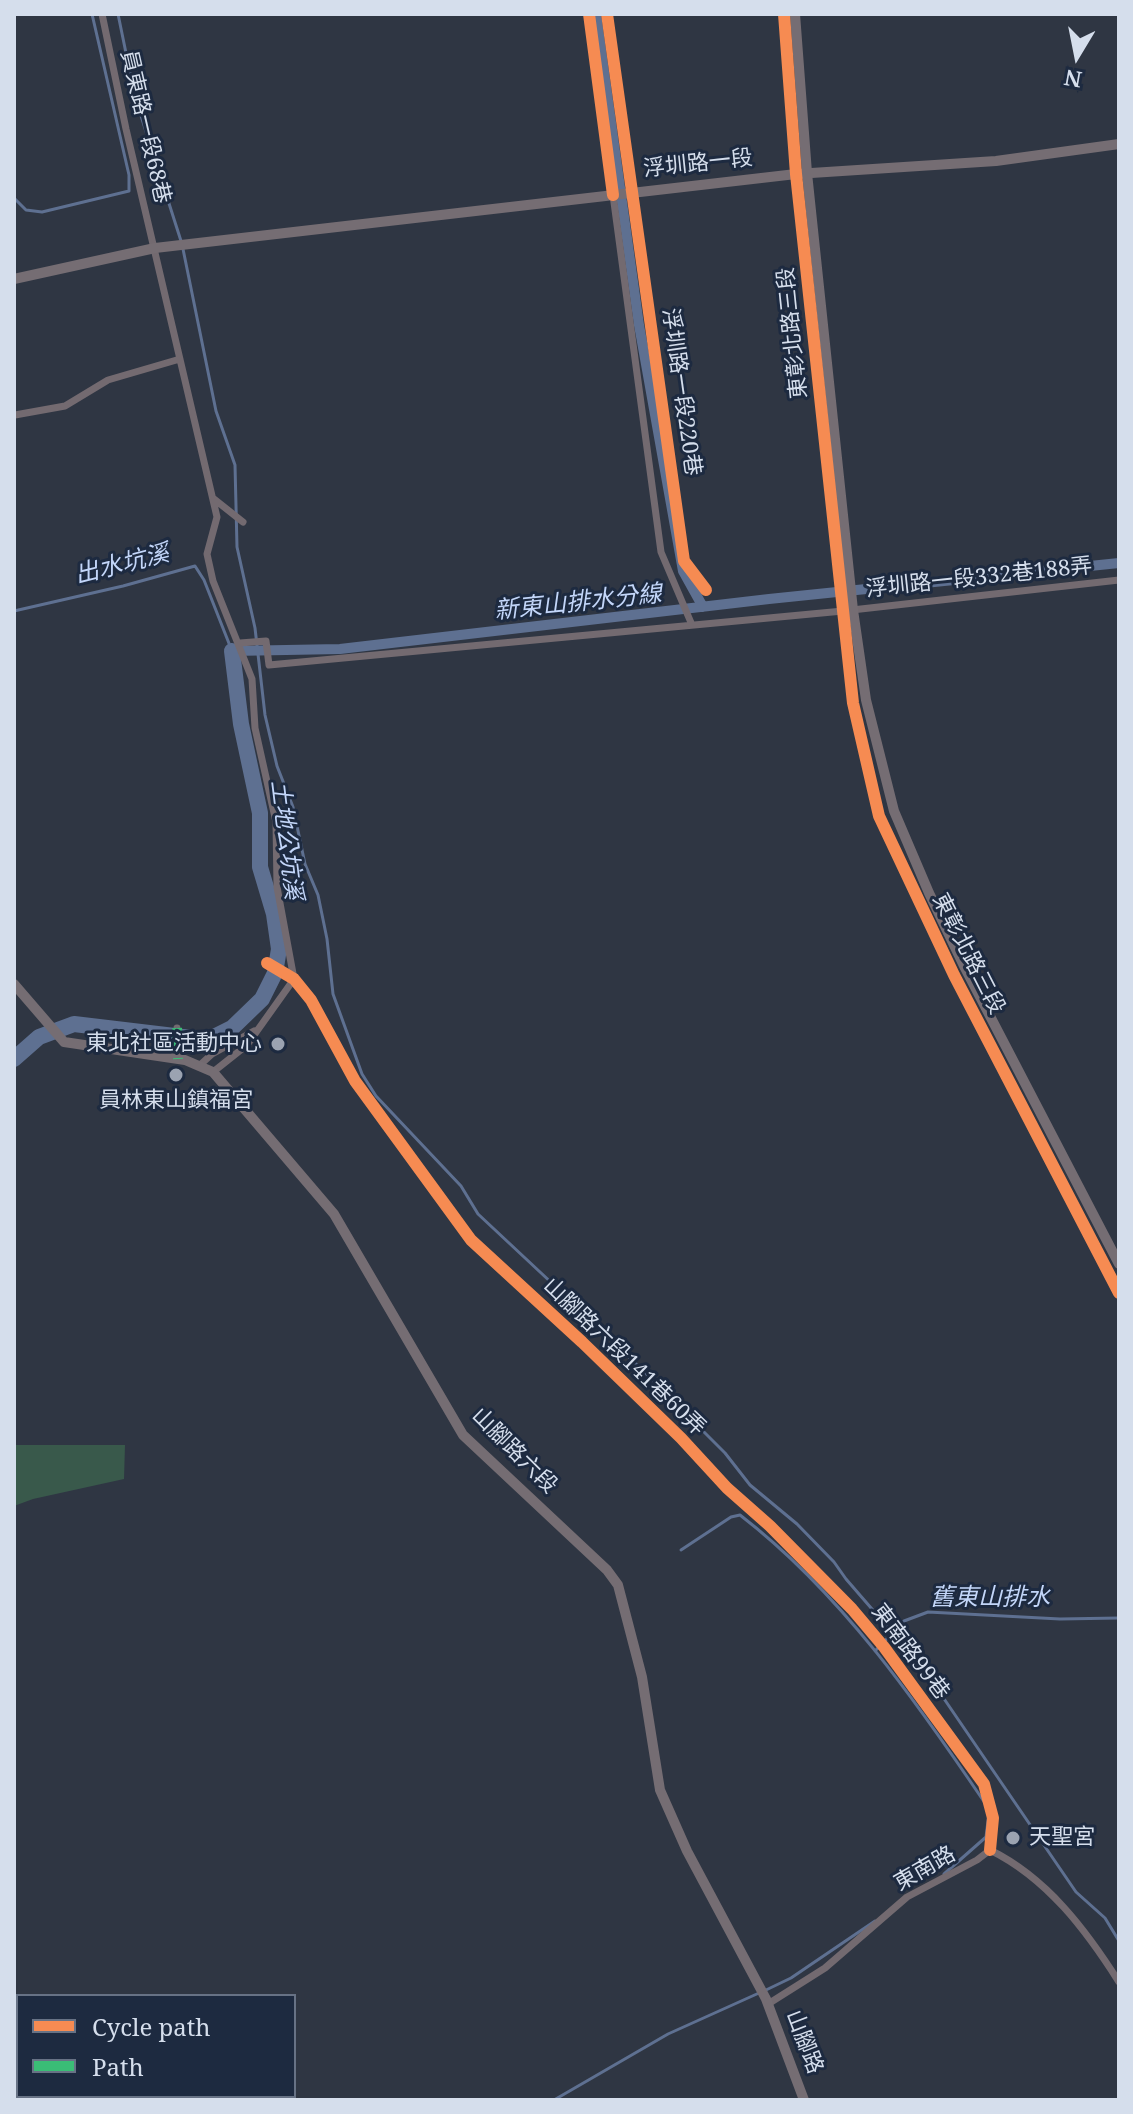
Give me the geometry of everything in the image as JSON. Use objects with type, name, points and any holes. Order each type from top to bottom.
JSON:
[{"type":"street","name":"員東路一段68巷","points":[[102,14],[217,517],[207,554],[213,581],[252,679],[255,728],[276,822],[277,887],[294,979]]},
{"type":"street","points":[[784,14],[802,173]]},
{"type":"street","points":[[795,14],[802,173]]},
{"type":"street","name":"浮圳路一段","points":[[14,279],[155,248],[802,173],[996,161],[1119,144]]},
{"type":"street","name":"東彰北路三段","points":[[802,173],[848,610],[853,703],[879,816],[954,975],[1119,1293]]},
{"type":"street","points":[[613,195],[661,552],[692,625]]},
{"type":"street","points":[[15,415],[65,406],[108,380],[180,359]]},
{"type":"street","points":[[212,498],[243,522]]},
{"type":"street","name":"浮圳路一段332巷188弄","points":[[240,643],[266,641],[269,665],[848,610],[1119,580]]},
{"type":"street","name":"東彰北路三段","points":[[848,610],[866,700],[894,811],[965,968],[1119,1264]]},
{"type":"street","points":[[213,1072],[247,1045],[294,979],[267,963]]},
{"type":"street","name":"山腳路六段141巷60弄","points":[[294,979],[311,1000],[355,1081],[471,1240],[637,1396],[746,1506]]},
{"type":"street","name":"山腳路六段","points":[[14,984],[64,1042],[178,1059],[213,1072],[334,1214],[463,1435],[607,1570],[618,1585],[642,1677],[660,1790],[687,1851],[767,2001]]},
{"type":"street","points":[[177,1028],[178,1059]]},
{"type":"street","points":[[200,1065],[212,1054],[256,1029]]},
{"type":"street","name":"東南路99巷","points":[[746,1506],[852,1609],[884,1647],[984,1784],[993,1818],[990,1850]]},
{"type":"street","points":[[990,1850],[1013,1861],[1055,1898],[1091,1937],[1119,1982]]},
{"type":"street","name":"東南路","points":[[767,2001],[825,1968],[907,1897],[990,1850]]},
{"type":"street","name":"山腳路","points":[[767,2001],[804,2100]]},
{"type":"green space","points":[[14,1445],[125,1445],[124,1479],[14,1506]]},
{"type":"waterway","points":[[14,198],[26,210],[42,212],[129,191],[129,175],[92,14]]},
{"type":"waterway","points":[[118,14],[135,97],[181,241]]},
{"type":"waterway","points":[[596,14],[639,325],[683,571],[703,607]]},
{"type":"waterway","points":[[183,249],[216,411],[235,465],[237,547],[255,628],[265,715],[277,766],[293,807],[305,864],[318,895],[333,994],[362,1074],[376,1096],[461,1186],[478,1214],[602,1330],[725,1453],[750,1485],[797,1524],[834,1562],[923,1668],[1076,1892],[1105,1918],[1119,1941]]},
{"type":"waterway","name":"新東山排水分線","points":[[232,651],[340,649],[769,599],[1119,563]]},
{"type":"waterway","name":"出水坑溪","points":[[14,611],[195,566],[204,580],[232,651]]},
{"type":"waterway","name":"土地公坑溪","points":[[14,1059],[39,1037],[74,1024],[208,1040],[232,1028],[262,999],[275,973],[279,949],[274,914],[260,867],[260,813],[241,724],[232,651]]},
{"type":"waterway","points":[[681,1550],[731,1517],[740,1515],[811,1579],[875,1650],[987,1806]]},
{"type":"waterway","name":"舊東山排水","points":[[875,1651],[904,1621],[928,1612],[1060,1619],[1119,1618]]},
{"type":"waterway","points":[[944,1874],[986,1837],[989,1813]]},
{"type":"waterway","points":[[766,1990],[791,1978],[875,1921]]},
{"type":"waterway","points":[[554,2100],[668,2034],[759,1993]]},
{"type":"marked path","points":[[177,1028],[178,1059]]},
{"type":"cycle path","points":[[589,14],[613,195]]},
{"type":"cycle path","name":"浮圳路一段220巷","points":[[607,14],[684,561],[706,590]]},
{"type":"cycle path","points":[[784,14],[796,174],[853,703],[879,816],[954,975],[1119,1293]]},
{"type":"cycle path","points":[[267,963],[294,979],[311,1000],[355,1081],[471,1240],[681,1438],[727,1488],[770,1526],[852,1609],[884,1647],[984,1784],[993,1818],[990,1850]]},
{"type":"place","name":"東北社區活動中心","points":[[278,1044]]},
{"type":"place","name":"員林東山鎮福宮","points":[[176,1075]]},
{"type":"place","name":"天聖宮","points":[[1013,1838]]}]
